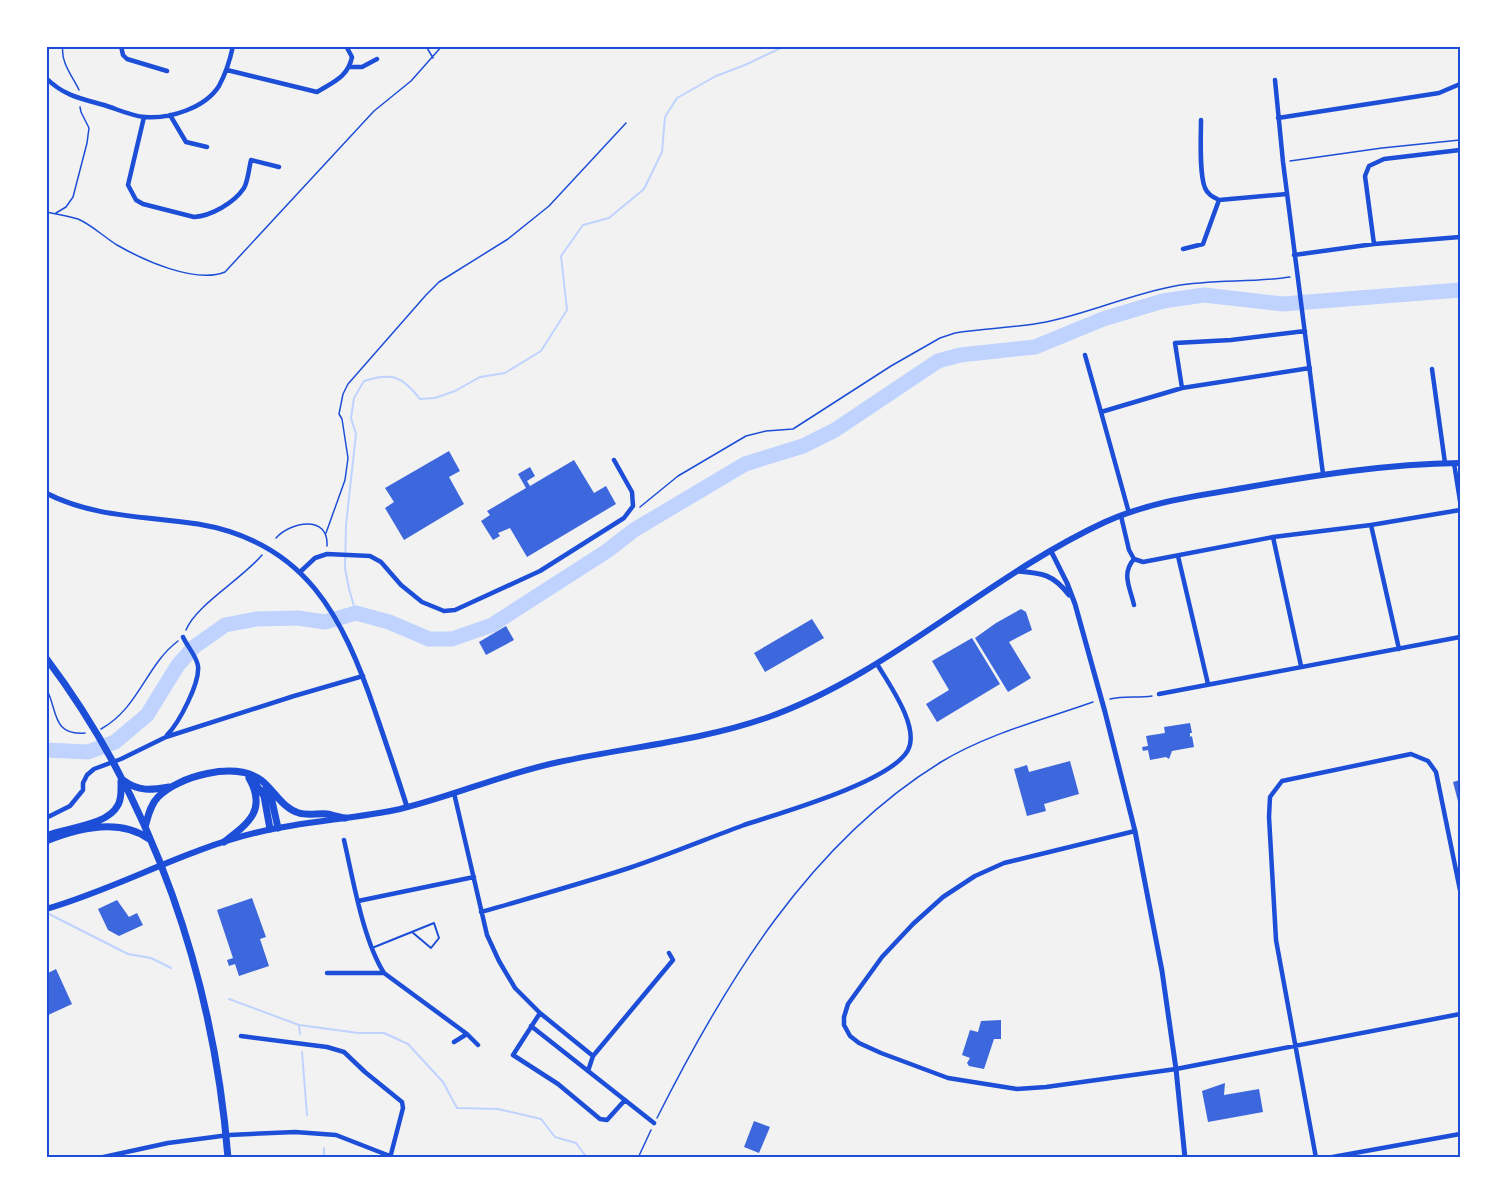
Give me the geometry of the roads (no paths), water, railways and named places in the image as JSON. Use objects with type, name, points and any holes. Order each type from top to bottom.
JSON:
[{"type":"main road","points":[[46,909],[93,894],[191,853],[224,842],[274,829],[407,807],[504,776],[557,762],[754,722],[843,684],[1017,571],[1105,522],[1129,513],[1176,499],[1323,474],[1389,466],[1457,463]]},
{"type":"main road","points":[[46,658],[88,720],[120,776],[145,827],[167,884],[188,943],[205,1007],[215,1054],[228,1156]]},
{"type":"main road","points":[[120,776],[130,785],[142,790],[171,787],[198,776],[227,772],[261,780],[288,808],[300,814],[327,814],[345,818]]},
{"type":"main road","points":[[46,836],[99,821],[108,816],[120,801],[120,776]]},
{"type":"main road","points":[[246,776],[261,790],[274,829]]},
{"type":"main road","points":[[224,842],[243,827],[256,808],[256,793],[246,776]]},
{"type":"main road","points":[[261,780],[272,801],[274,829]]},
{"type":"main road","points":[[145,827],[152,804],[171,787]]},
{"type":"main road","points":[[46,841],[73,832],[118,827],[136,830],[149,839]]},
{"type":"street","points":[[121,46],[127,59],[167,71]]},
{"type":"street","points":[[46,78],[64,93],[80,99],[144,117],[170,115],[188,110],[202,102],[218,88],[227,70],[233,46]]},
{"type":"street","points":[[227,70],[317,92],[343,76],[350,67],[352,57],[346,46]]},
{"type":"street","points":[[350,67],[362,68],[377,59]]},
{"type":"street","points":[[1275,80],[1294,255],[1323,474]]},
{"type":"street","points":[[1278,118],[1439,93],[1461,84]]},
{"type":"street","points":[[170,115],[186,142],[207,147]]},
{"type":"street","points":[[144,117],[128,185],[136,200],[142,204],[194,217],[201,216],[218,209],[245,187],[251,160],[279,167]]},
{"type":"street","points":[[1201,120],[1202,165],[1205,188],[1210,196],[1219,200],[1287,194]]},
{"type":"street","points":[[1374,244],[1365,177],[1369,166],[1383,159],[1461,150]]},
{"type":"street","points":[[1183,249],[1203,244],[1219,200]]},
{"type":"street","points":[[1294,255],[1374,244],[1461,237]]},
{"type":"street","points":[[1182,388],[1175,343],[1305,332]]},
{"type":"street","points":[[1085,355],[1129,513]]},
{"type":"street","points":[[1101,412],[1182,388],[1310,368]]},
{"type":"street","points":[[1432,369],[1445,463]]},
{"type":"street","points":[[300,572],[315,558],[327,554],[370,556],[381,562],[410,593],[433,608],[444,611],[465,606],[540,571],[624,518],[633,506],[632,492],[614,460]]},
{"type":"street","points":[[1457,463],[1461,501]]},
{"type":"street","points":[[46,493],[91,510],[123,516],[199,524],[222,530],[273,551],[300,572],[323,598],[344,633],[363,676],[407,807]]},
{"type":"street","points":[[1121,516],[1129,550],[1134,559],[1143,562],[1273,537],[1371,525],[1461,510]]},
{"type":"street","points":[[1371,525],[1398,650]]},
{"type":"street","points":[[1273,537],[1301,666]]},
{"type":"street","points":[[1051,551],[1068,583],[1075,604],[1135,831],[1162,971],[1176,1069],[1185,1158]]},
{"type":"street","points":[[1178,556],[1208,684]]},
{"type":"street","points":[[1134,559],[1127,567],[1126,574],[1134,605]]},
{"type":"street","points":[[1017,571],[1037,573],[1060,583],[1075,604]]},
{"type":"street","points":[[1159,694],[1461,637]]},
{"type":"street","points":[[166,737],[174,728],[186,706],[197,677],[198,666],[184,639]]},
{"type":"street","points":[[481,912],[630,868],[803,805],[888,770],[900,761],[909,749],[910,727],[896,696],[877,664]]},
{"type":"street","points":[[46,818],[70,806],[83,790],[83,783],[87,775],[101,766],[166,737],[363,676]]},
{"type":"street","points":[[1316,1158],[1276,940],[1269,817],[1270,796],[1282,781],[1411,754],[1428,760],[1436,772],[1461,890]]},
{"type":"street","points":[[454,793],[481,912],[487,934],[499,962],[515,988],[540,1013],[593,1056]]},
{"type":"street","points":[[1135,831],[1004,863],[987,869],[961,884],[912,924],[882,957],[848,1004],[844,1025],[850,1036],[859,1044],[948,1078],[1017,1089],[1176,1069],[1295,1044],[1461,1014]]},
{"type":"street","points":[[344,840],[372,948],[384,973],[467,1034],[478,1045]]},
{"type":"street","points":[[358,901],[474,877]]},
{"type":"street","points":[[588,1071],[593,1056],[673,960],[669,953]]},
{"type":"street","points":[[327,973],[384,973]]},
{"type":"street","points":[[540,1013],[513,1055],[558,1084],[600,1119],[607,1120],[625,1100]]},
{"type":"street","points":[[531,1026],[654,1123]]},
{"type":"street","points":[[454,1041],[467,1034]]},
{"type":"street","points":[[99,1158],[168,1143],[229,1135],[295,1132],[336,1135],[391,1157],[403,1108],[402,1102],[344,1052],[327,1047],[241,1036]]},
{"type":"street","points":[[1327,1158],[1461,1134]]},
{"type":"lane","points":[[372,948],[434,923],[439,939],[430,948],[412,932]]},
{"type":"waterway","points":[[356,613],[345,568],[346,525],[356,434],[351,418],[354,398],[364,381],[382,377],[396,378],[408,385],[420,399],[435,398],[455,391],[480,377],[505,373],[541,351],[567,310],[561,256],[583,225],[609,218],[644,189],[662,152],[665,117],[677,98],[716,76],[785,46]]},
{"type":"waterway","points":[[46,750],[88,752],[115,742],[147,715],[178,665],[194,647],[225,625],[256,619],[298,618],[325,622],[356,613],[389,622],[429,639],[452,639],[492,625],[607,551],[634,530],[745,464],[803,446],[835,430],[938,361],[960,355],[1035,347],[1103,319],[1163,301],[1204,295],[1283,304],[1460,290]]},
{"type":"waterway","points":[[47,913],[128,954],[151,958],[171,968]]},
{"type":"waterway","points":[[229,999],[299,1025],[358,1033],[384,1033],[408,1044],[443,1082],[457,1108],[498,1109],[541,1119],[555,1137],[576,1143],[587,1158]]},
{"type":"waterway","points":[[299,1025],[300,1034]]},
{"type":"waterway","points":[[302,1052],[307,1115]]},
{"type":"waterway","points":[[324,1148],[324,1158]]}]
